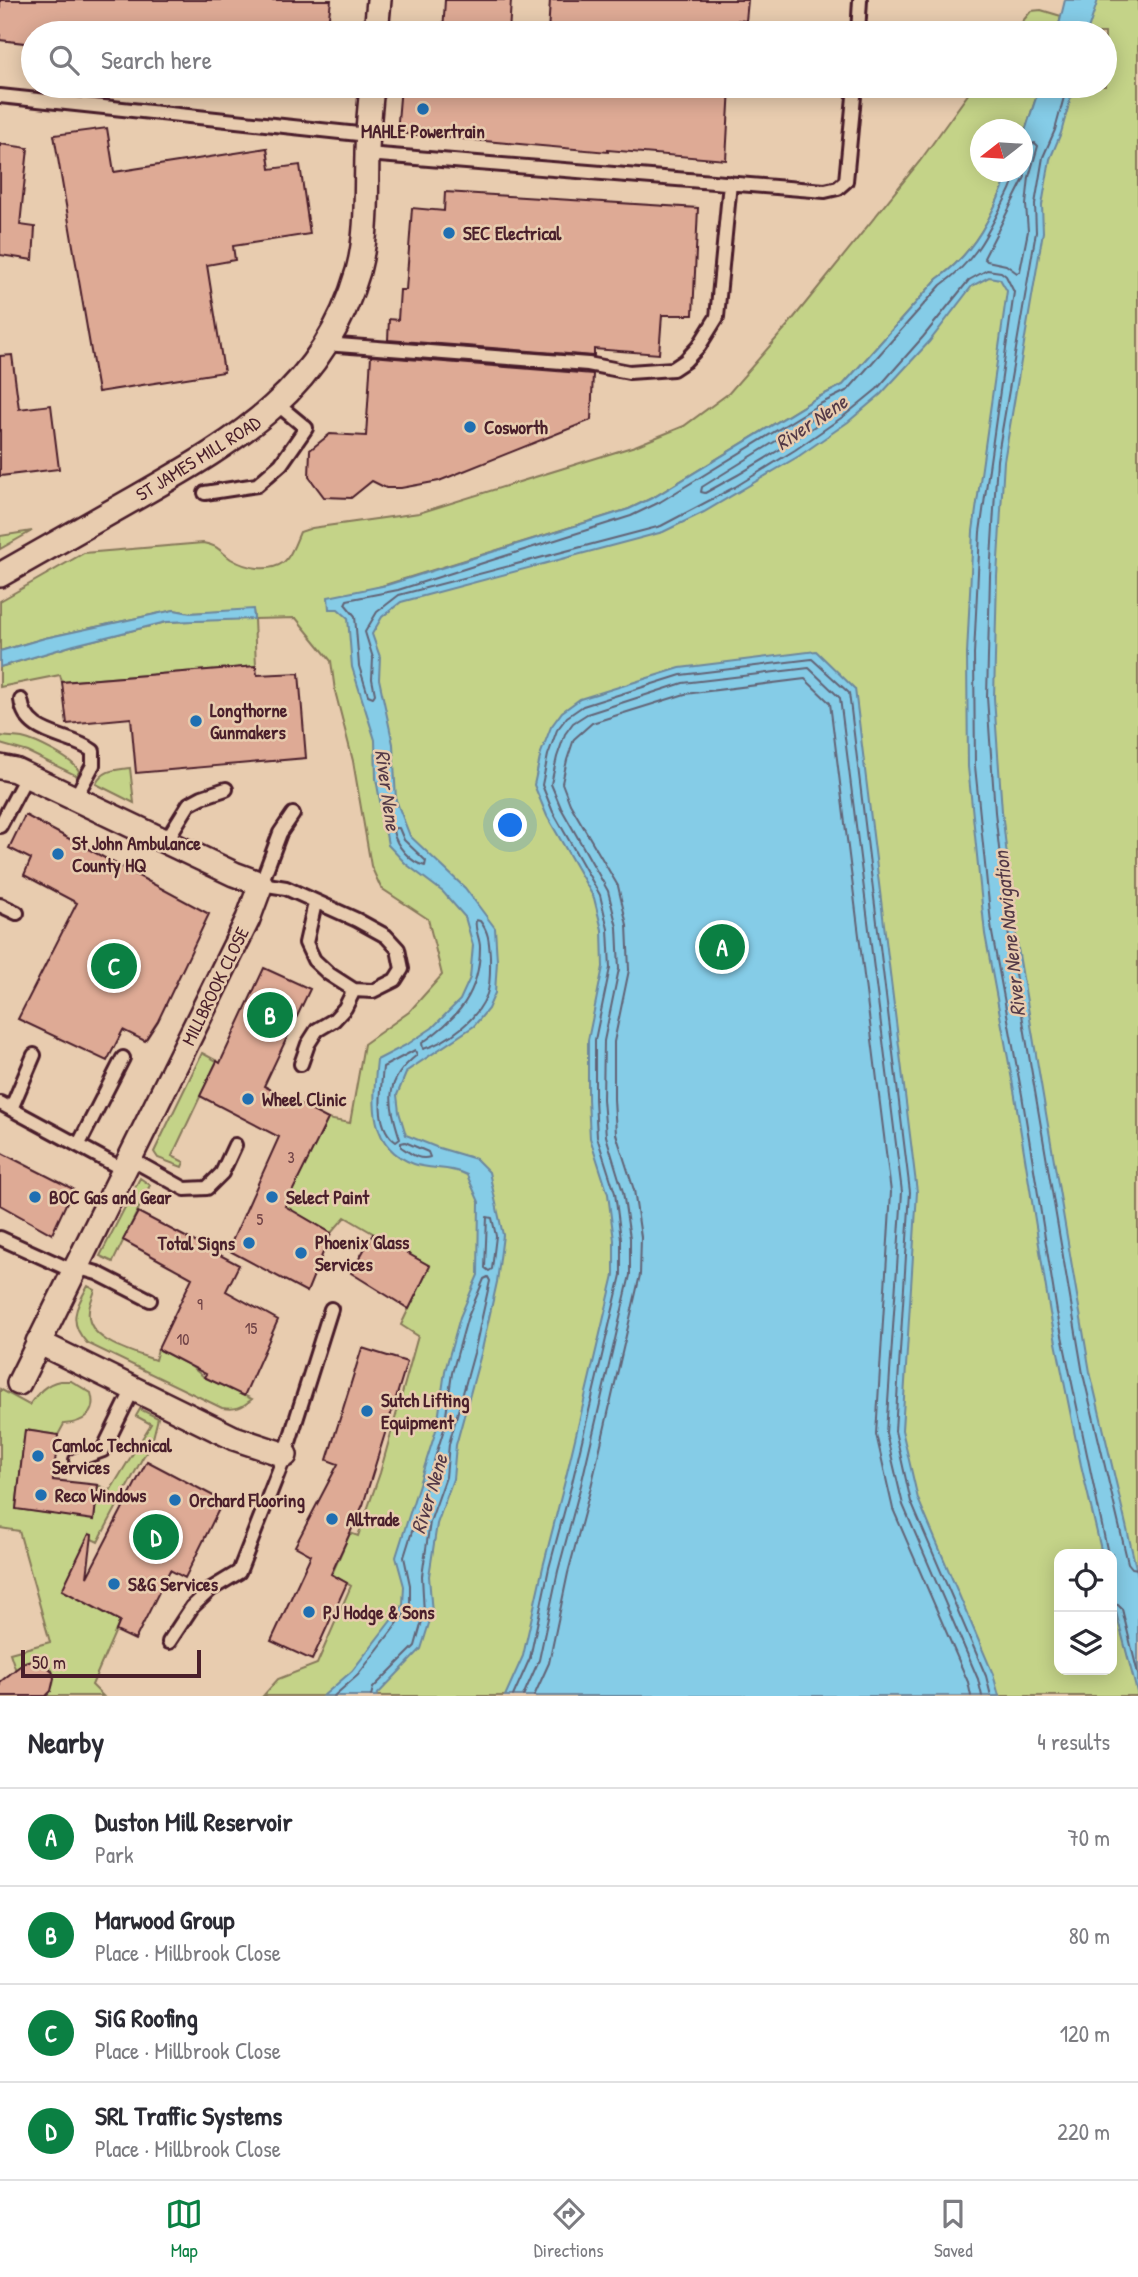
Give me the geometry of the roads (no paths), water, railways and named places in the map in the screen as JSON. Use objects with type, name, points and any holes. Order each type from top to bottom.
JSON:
[{"type":"street","points":[[377,21],[379,0]]},
{"type":"street","name":"ST JAMES MILL ROAD","points":[[0,575],[198,462],[259,421],[308,371],[341,320],[359,269],[367,197],[371,98]]},
{"type":"street","points":[[0,767],[27,775],[233,874],[261,884]]},
{"type":"street","name":"MILLBROOK CLOSE","points":[[19,1383],[248,919],[261,884]]},
{"type":"street","points":[[38,1342],[234,1438],[285,1455]]},
{"type":"lane","points":[[859,21],[860,0]]},
{"type":"lane","points":[[0,96],[368,145],[825,191],[838,188],[846,181],[854,98]]},
{"type":"lane","points":[[326,344],[610,366],[629,372],[673,369],[699,346],[717,317],[730,183]]},
{"type":"lane","points":[[205,494],[257,485],[281,464],[306,428],[277,404]]},
{"type":"lane","points":[[21,700],[23,713],[31,724],[85,745],[93,751],[93,765],[75,798]]},
{"type":"lane","points":[[0,826],[27,775]]},
{"type":"lane","points":[[166,841],[189,804],[226,789]]},
{"type":"lane","points":[[293,814],[280,833],[261,884],[286,888],[386,936],[398,949],[402,969],[395,980],[373,991],[354,990],[329,974],[314,960],[306,943],[315,903]]},
{"type":"lane","points":[[0,905],[17,913]]},
{"type":"lane","points":[[301,1065],[308,1044],[317,1030],[334,1020],[345,1008],[354,990]]},
{"type":"lane","points":[[34,1055],[6,1106],[79,1144],[185,1189],[207,1188],[222,1174],[235,1145]]},
{"type":"lane","points":[[79,1144],[123,1058]]},
{"type":"lane","points":[[0,1238],[74,1269],[97,1273],[150,1300]]},
{"type":"lane","points":[[169,1642],[192,1607],[211,1589],[239,1572],[285,1455],[331,1309]]},
{"type":"lane","points":[[76,1460],[103,1450],[133,1389]]},
{"type":"water","points":[[1065,0],[1098,0],[1091,21],[1060,21]]},
{"type":"water","points":[[1036,98],[1071,98],[1050,159],[1042,205],[1043,232],[1004,461],[997,576],[994,698],[1002,811],[1016,937],[1090,1372],[1138,1576],[1138,1696],[1117,1616],[1117,1549],[1101,1549],[1050,1313],[1015,1096],[985,934],[968,767],[967,654],[973,531],[1007,291],[1000,279],[989,277],[972,286],[929,342],[881,394],[848,422],[799,456],[704,512],[663,532],[401,602],[382,617],[372,634],[380,657],[379,679],[393,744],[396,800],[410,836],[465,888],[495,928],[497,961],[495,993],[488,1009],[474,1026],[407,1071],[397,1095],[399,1112],[406,1135],[476,1159],[489,1172],[503,1235],[497,1282],[481,1354],[456,1445],[453,1479],[437,1524],[429,1576],[432,1614],[421,1649],[376,1696],[323,1696],[352,1671],[403,1605],[404,1586],[396,1557],[437,1427],[445,1371],[460,1317],[478,1275],[479,1202],[467,1175],[454,1170],[420,1166],[399,1156],[388,1146],[376,1121],[374,1091],[377,1060],[432,1028],[460,1000],[470,978],[473,945],[465,917],[443,892],[406,864],[388,845],[376,779],[375,740],[352,667],[348,618],[338,609],[329,609],[328,597],[387,585],[629,509],[656,496],[815,399],[843,385],[937,279],[962,257],[981,232],[1005,182],[1033,182],[1033,119],[1029,119]]},
{"type":"water","points":[[253,609],[254,619],[166,622],[0,667],[0,651],[45,638],[174,610],[190,613]]},
{"type":"water","points":[[816,651],[855,689],[917,1192],[902,1430],[918,1499],[993,1674],[999,1696],[505,1696],[523,1656],[614,1275],[614,1240],[608,1194],[590,1138],[588,1099],[588,1040],[603,967],[602,930],[594,898],[547,816],[534,785],[541,753],[551,727],[562,712],[580,699],[680,668]]},
{"type":"place","name":"MAHLE Powertrain","points":[[423,109]]},
{"type":"place","name":"SEC Electrical","points":[[449,233]]},
{"type":"place","name":"Cosworth","points":[[470,427]]},
{"type":"place","name":"Longthorne Gunmakers","points":[[196,721]]},
{"type":"place","name":"St John Ambulance County HQ","points":[[58,854]]},
{"type":"place","name":"Duston Mill Reservoir","points":[[722,947]]},
{"type":"place","name":"SiG Roofing","points":[[114,966]]},
{"type":"place","name":"Marwood Group","points":[[270,1015]]},
{"type":"place","name":"Wheel Clinic","points":[[248,1099]]},
{"type":"place","name":"BOC Gas and Gear","points":[[35,1197]]},
{"type":"place","name":"Select Paint","points":[[272,1197]]},
{"type":"place","name":"Total Signs","points":[[249,1243]]},
{"type":"place","name":"Phoenix Glass Services","points":[[301,1253]]},
{"type":"place","name":"Sutch Lifting Equipment","points":[[367,1411]]},
{"type":"place","name":"Camloc Technical Services","points":[[38,1456]]},
{"type":"place","name":"Reco Windows","points":[[41,1495]]},
{"type":"place","name":"Orchard Flooring","points":[[175,1500]]},
{"type":"place","name":"Alltrade","points":[[332,1519]]},
{"type":"place","name":"SRL Traffic Systems","points":[[156,1537]]},
{"type":"place","name":"S&G Services","points":[[114,1584]]},
{"type":"place","name":"PJ Hodge & Sons","points":[[309,1612]]},
{"type":"water label","name":"River Nene","points":[[811,422]]},
{"type":"water label","name":"River Nene","points":[[388,790]]},
{"type":"water label","name":"River Nene Navigation","points":[[1009,934]]},
{"type":"water label","name":"River Nene","points":[[429,1494]]}]
